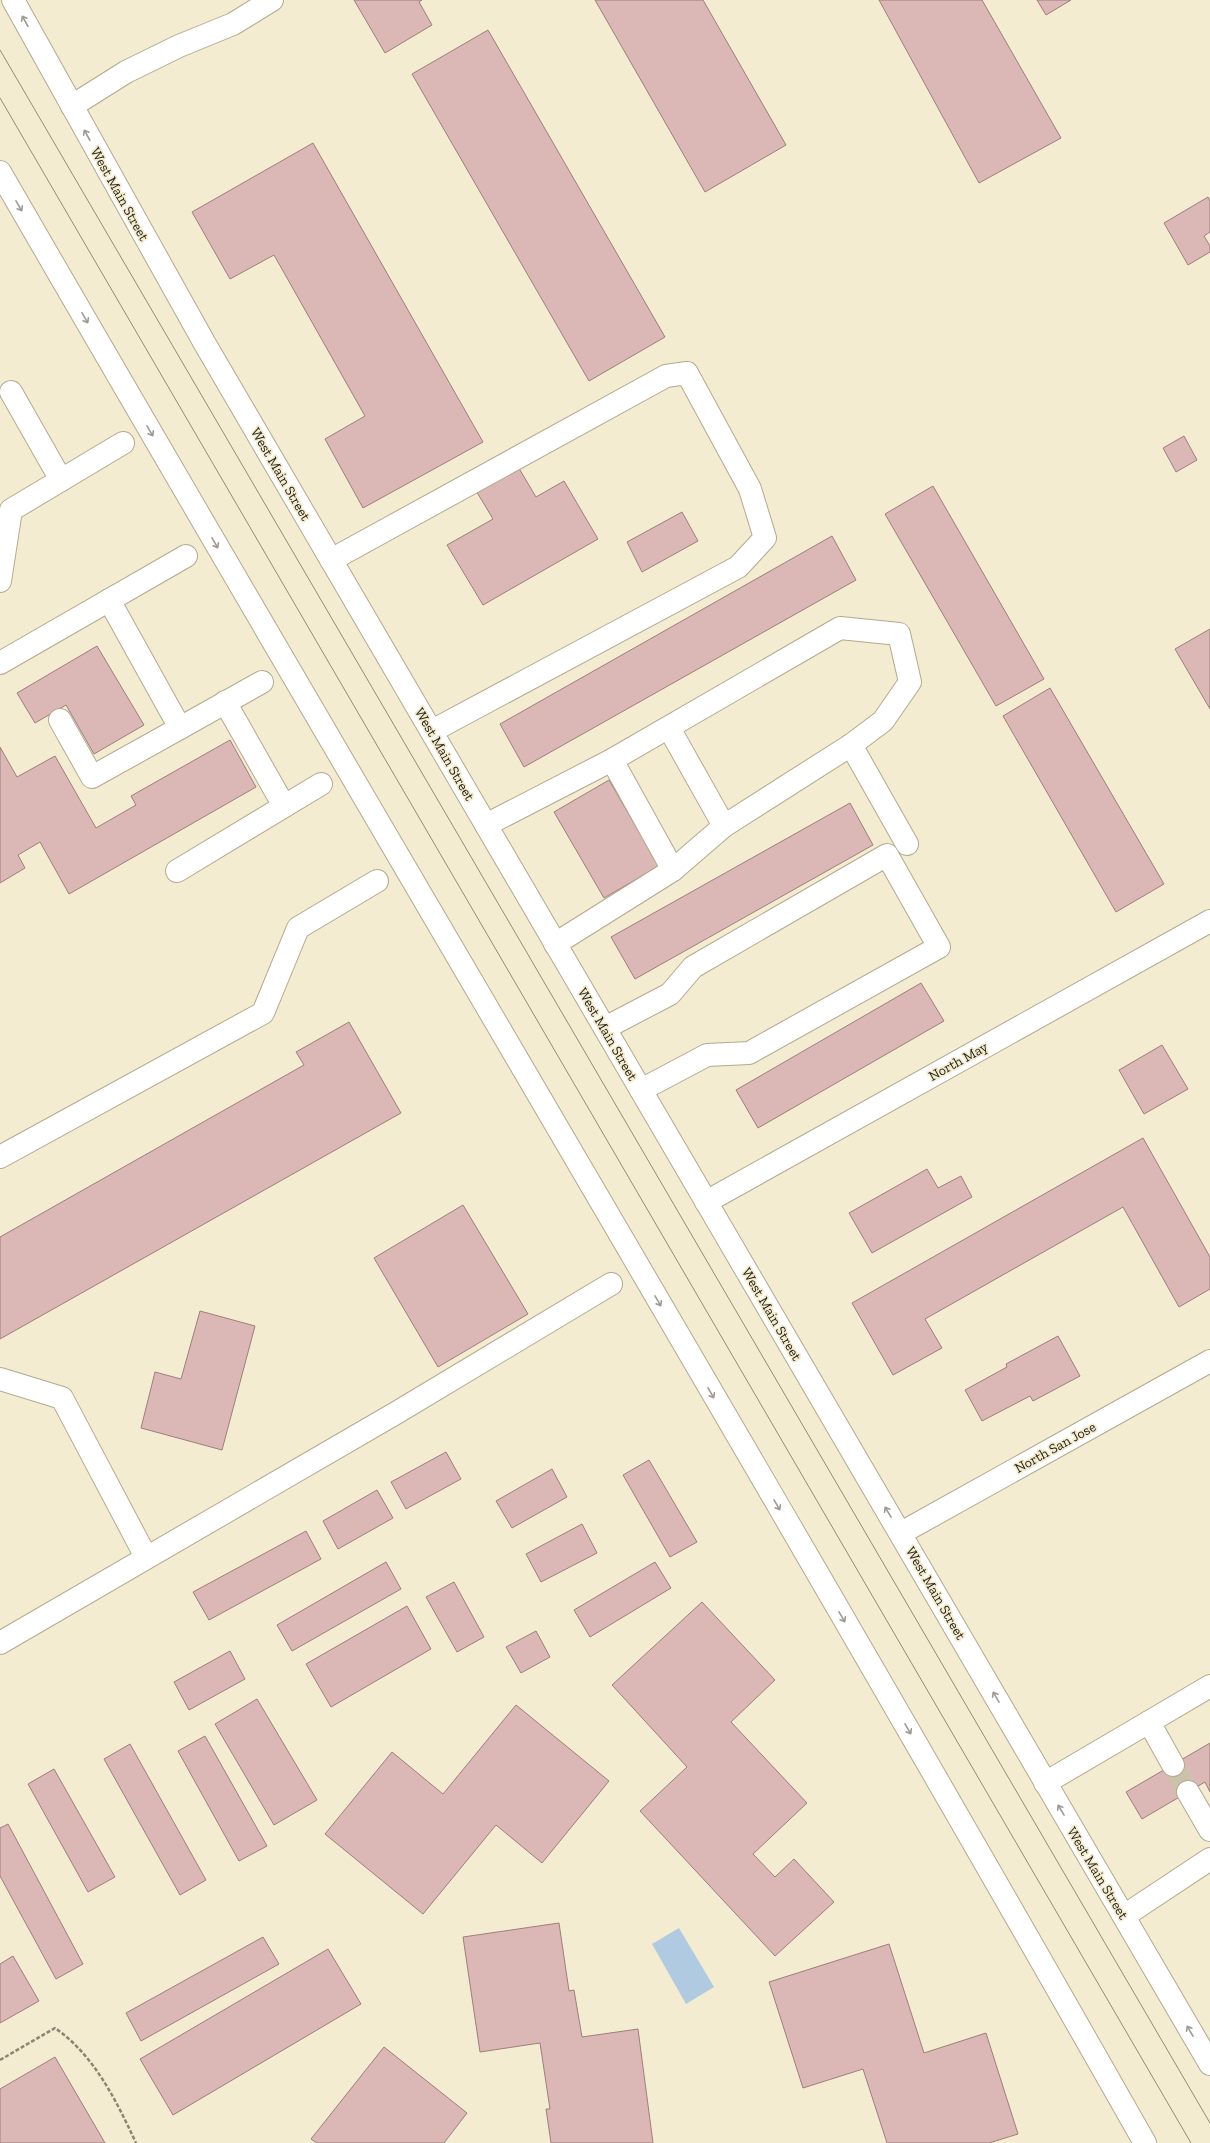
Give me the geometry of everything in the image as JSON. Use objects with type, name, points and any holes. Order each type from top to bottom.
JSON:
[{"type":"main road","name":"West Main Street","points":[[13,0],[164,273],[1210,2064]]},
{"type":"main road","points":[[72,106],[126,72],[179,46],[233,24],[272,0]]},
{"type":"main road","points":[[1,178],[961,1818],[1145,2143]]},
{"type":"main road","points":[[331,560],[666,376],[687,373],[750,489],[765,538],[738,567],[432,731]]},
{"type":"main road","points":[[11,392],[60,480]]},
{"type":"main road","points":[[0,581],[11,510],[123,443]]},
{"type":"main road","points":[[0,663],[186,556]]},
{"type":"main road","points":[[109,600],[180,728]]},
{"type":"main road","points":[[486,825],[612,760],[840,628],[899,634],[910,682],[883,721],[851,745],[724,826],[673,870],[555,944]]},
{"type":"main road","points":[[60,720],[92,777],[262,682]]},
{"type":"main road","points":[[225,702],[284,806]]},
{"type":"main road","points":[[669,728],[724,826]]},
{"type":"main road","points":[[851,745],[907,844]]},
{"type":"main road","points":[[612,760],[673,870]]},
{"type":"main road","points":[[177,871],[321,784]]},
{"type":"main road","points":[[605,1028],[670,994],[694,967],[887,855],[939,946],[749,1053],[707,1055],[641,1090]]},
{"type":"main road","points":[[0,1157],[263,1013],[298,928],[377,881]]},
{"type":"main road","name":"North May","points":[[706,1202],[1210,921]]},
{"type":"main road","points":[[0,1643],[396,1413],[611,1284]]},
{"type":"main road","name":"North San Jose","points":[[901,1533],[1210,1361]]},
{"type":"main road","points":[[0,1379],[62,1398],[146,1557]]},
{"type":"main road","points":[[1045,1783],[1210,1686]]},
{"type":"main road","points":[[1149,1722],[1173,1765]]},
{"type":"main road","points":[[1188,1792],[1210,1830]]},
{"type":"main road","points":[[1124,1916],[1210,1858]]},
{"type":"path","points":[[0,2060],[55,2028],[71,2039],[89,2058],[125,2119],[136,2143]]},
{"type":"water","points":[[679,1928],[714,1987],[686,2004],[652,1944]]},
{"type":"building","points":[[354,0],[422,0],[419,2],[432,25],[385,53]]},
{"type":"building","points":[[595,0],[703,0],[786,145],[705,192]]},
{"type":"building","points":[[879,0],[982,0],[1061,138],[979,183]]},
{"type":"building","points":[[1037,0],[1071,0],[1046,15]]},
{"type":"building","points":[[488,30],[665,337],[589,381],[412,74]]},
{"type":"building","points":[[313,143],[483,442],[363,508],[325,439],[365,416],[274,255],[230,279],[192,212]]},
{"type":"building","points":[[1208,197],[1210,201],[1210,232],[1204,236],[1210,246],[1210,252],[1188,265],[1164,223]]},
{"type":"building","points":[[1184,436],[1197,460],[1176,472],[1163,448]]},
{"type":"building","points":[[517,465],[536,497],[564,481],[598,539],[483,605],[447,545],[493,519],[475,489]]},
{"type":"building","points":[[933,486],[1044,679],[996,706],[885,514]]},
{"type":"building","points":[[682,512],[698,541],[642,572],[627,542]]},
{"type":"building","points":[[832,536],[856,580],[524,767],[500,724]]},
{"type":"building","points":[[1210,629],[1210,709],[1175,649]]},
{"type":"building","points":[[97,646],[144,725],[94,754],[66,705],[35,723],[17,693]]},
{"type":"building","points":[[1050,688],[1164,884],[1116,912],[1003,716]]},
{"type":"building","points":[[230,740],[256,787],[69,894],[40,842],[18,855],[25,868],[0,883],[0,747],[17,777],[55,756],[96,828],[136,805],[131,796]]},
{"type":"building","points":[[609,780],[659,866],[604,898],[554,812]]},
{"type":"building","points":[[850,803],[873,845],[635,979],[611,937]]},
{"type":"building","points":[[921,983],[944,1021],[758,1128],[736,1090]]},
{"type":"building","points":[[349,1022],[401,1113],[0,1339],[0,1237],[304,1065],[296,1052]]},
{"type":"building","points":[[1162,1045],[1188,1089],[1144,1114],[1119,1070]]},
{"type":"building","points":[[1143,1138],[1210,1257],[1210,1289],[1179,1307],[1123,1207],[925,1319],[942,1348],[893,1375],[852,1303]]},
{"type":"building","points":[[927,1169],[938,1188],[961,1176],[972,1197],[872,1253],[849,1213]]},
{"type":"building","points":[[463,1205],[528,1314],[438,1367],[374,1258]]},
{"type":"building","points":[[200,1311],[255,1326],[222,1450],[141,1428],[155,1372],[181,1379]]},
{"type":"building","points":[[1058,1336],[1080,1376],[1033,1401],[1030,1396],[982,1421],[965,1390],[1007,1367],[1006,1364]]},
{"type":"building","points":[[446,1452],[461,1479],[406,1509],[391,1482]]},
{"type":"building","points":[[649,1460],[697,1542],[670,1557],[623,1475]]},
{"type":"building","points":[[552,1469],[567,1497],[512,1528],[496,1501]]},
{"type":"building","points":[[377,1490],[393,1518],[338,1549],[323,1521]]},
{"type":"building","points":[[582,1524],[597,1553],[541,1582],[526,1554]]},
{"type":"building","points":[[306,1531],[321,1559],[209,1620],[193,1592]]},
{"type":"building","points":[[386,1562],[401,1589],[292,1651],[277,1625]]},
{"type":"building","points":[[655,1562],[671,1588],[590,1637],[574,1610]]},
{"type":"building","points":[[454,1582],[484,1637],[457,1652],[426,1597]]},
{"type":"building","points":[[702,1602],[775,1680],[731,1722],[807,1803],[753,1854],[775,1877],[794,1859],[834,1902],[775,1956],[640,1811],[687,1767],[612,1685]]},
{"type":"building","points":[[407,1606],[431,1649],[331,1707],[306,1664]]},
{"type":"building","points":[[536,1631],[550,1657],[521,1673],[506,1647]]},
{"type":"building","points":[[230,1651],[245,1679],[189,1710],[174,1682]]},
{"type":"building","points":[[257,1699],[317,1800],[274,1825],[215,1724]]},
{"type":"building","points":[[516,1705],[609,1781],[542,1863],[496,1825],[423,1914],[325,1834],[392,1752],[443,1794]]},
{"type":"building","points":[[205,1736],[267,1846],[239,1861],[178,1751]]},
{"type":"building","points":[[1210,1743],[1210,1792],[1205,1782],[1142,1819],[1126,1792]]},
{"type":"building","points":[[130,1744],[206,1880],[180,1895],[104,1759]]},
{"type":"building","points":[[54,1769],[115,1877],[88,1892],[28,1784]]},
{"type":"building","points":[[8,1824],[83,1964],[56,1979],[0,1876],[0,1828]]},
{"type":"building","points":[[559,1923],[569,1991],[574,1990],[582,2037],[638,2029],[653,2143],[551,2143],[546,2109],[550,2109],[540,2043],[480,2052],[463,1937]]},
{"type":"building","points":[[263,1937],[279,1964],[141,2041],[126,2013]]},
{"type":"building","points":[[889,1944],[924,2053],[986,2033],[1018,2134],[989,2143],[887,2143],[863,2069],[803,2088],[769,1982]]},
{"type":"building","points":[[328,1949],[361,2004],[173,2115],[140,2059]]},
{"type":"building","points":[[13,1956],[39,2001],[0,2023],[0,1964]]},
{"type":"building","points":[[384,2047],[467,2113],[444,2143],[317,2143],[311,2139]]},
{"type":"building","points":[[55,2057],[105,2143],[0,2143],[0,2089]]},
{"type":"tunnel","points":[[1173,1765],[1188,1792]]},
{"type":"tram line","points":[[0,50],[1210,2123]]},
{"type":"tram line","points":[[0,98],[1191,2143]]}]
